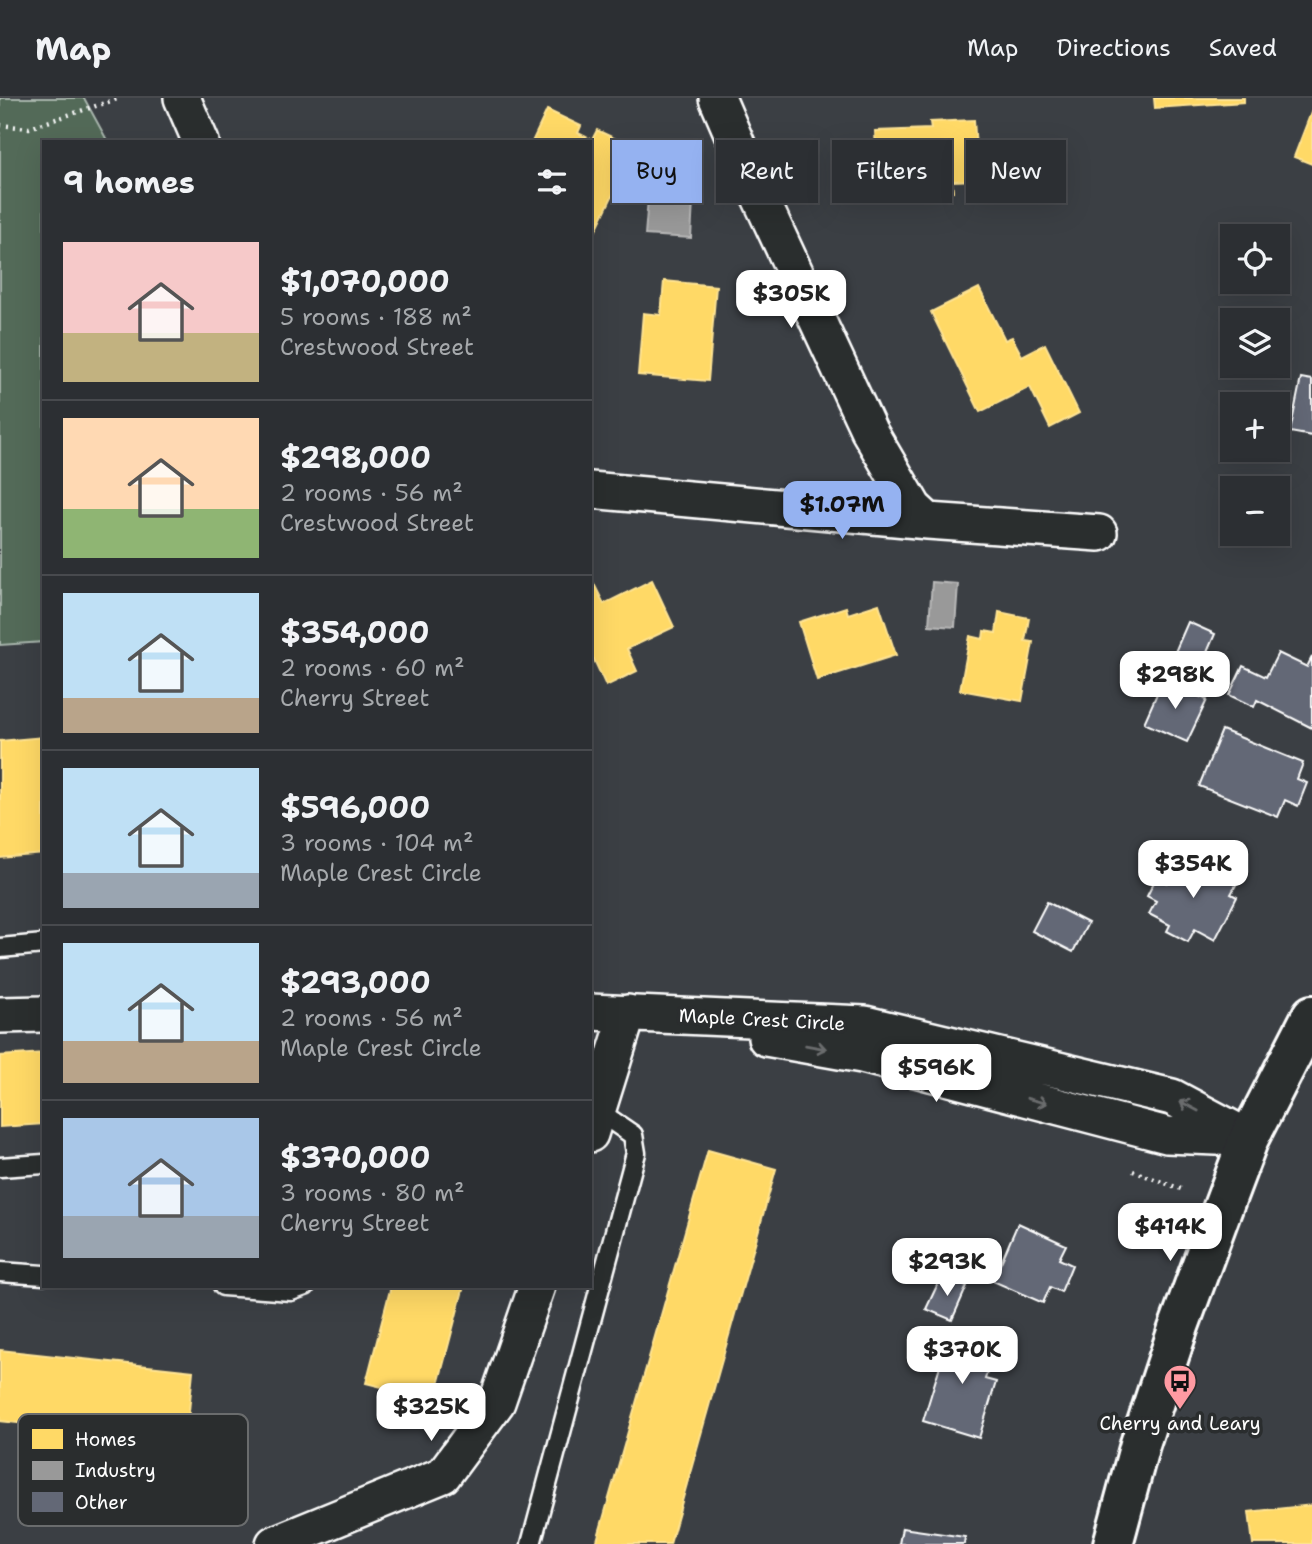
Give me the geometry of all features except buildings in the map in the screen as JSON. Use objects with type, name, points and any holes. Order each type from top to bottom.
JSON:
[{"type":"street","points":[[182,98],[200,140]]},
{"type":"street","points":[[717,98],[758,193],[869,431],[914,508],[928,521]]},
{"type":"street","points":[[592,490],[928,521],[1099,533]]},
{"type":"street","name":"Maple Crest Circle","points":[[592,1012],[628,1013],[862,1055],[1167,1135],[1249,1138]]},
{"type":"street","points":[[594,1123],[628,1013]]},
{"type":"street","points":[[0,1015],[42,1014]]},
{"type":"street","points":[[1113,1544],[1140,1444],[1178,1329],[1249,1138],[1312,1016]]},
{"type":"street","points":[[274,1544],[443,1475],[496,1402],[536,1288]]},
{"type":"lane","points":[[0,947],[42,944]]},
{"type":"lane","points":[[531,1544],[636,1153],[633,1135],[594,1123]]},
{"type":"lane","points":[[0,1167],[42,1164]]},
{"type":"lane","points":[[0,1272],[42,1275]]},
{"type":"lane","points":[[250,1288],[291,1291],[299,1288]]},
{"type":"path","points":[[0,125],[29,128],[120,98]]},
{"type":"path","points":[[1133,1171],[1181,1189]]},
{"type":"green space","points":[[0,98],[84,98],[107,140],[42,140],[42,642],[0,645]]},
{"type":"place","name":"Cherry and Leary","points":[[1180,1411]]}]
